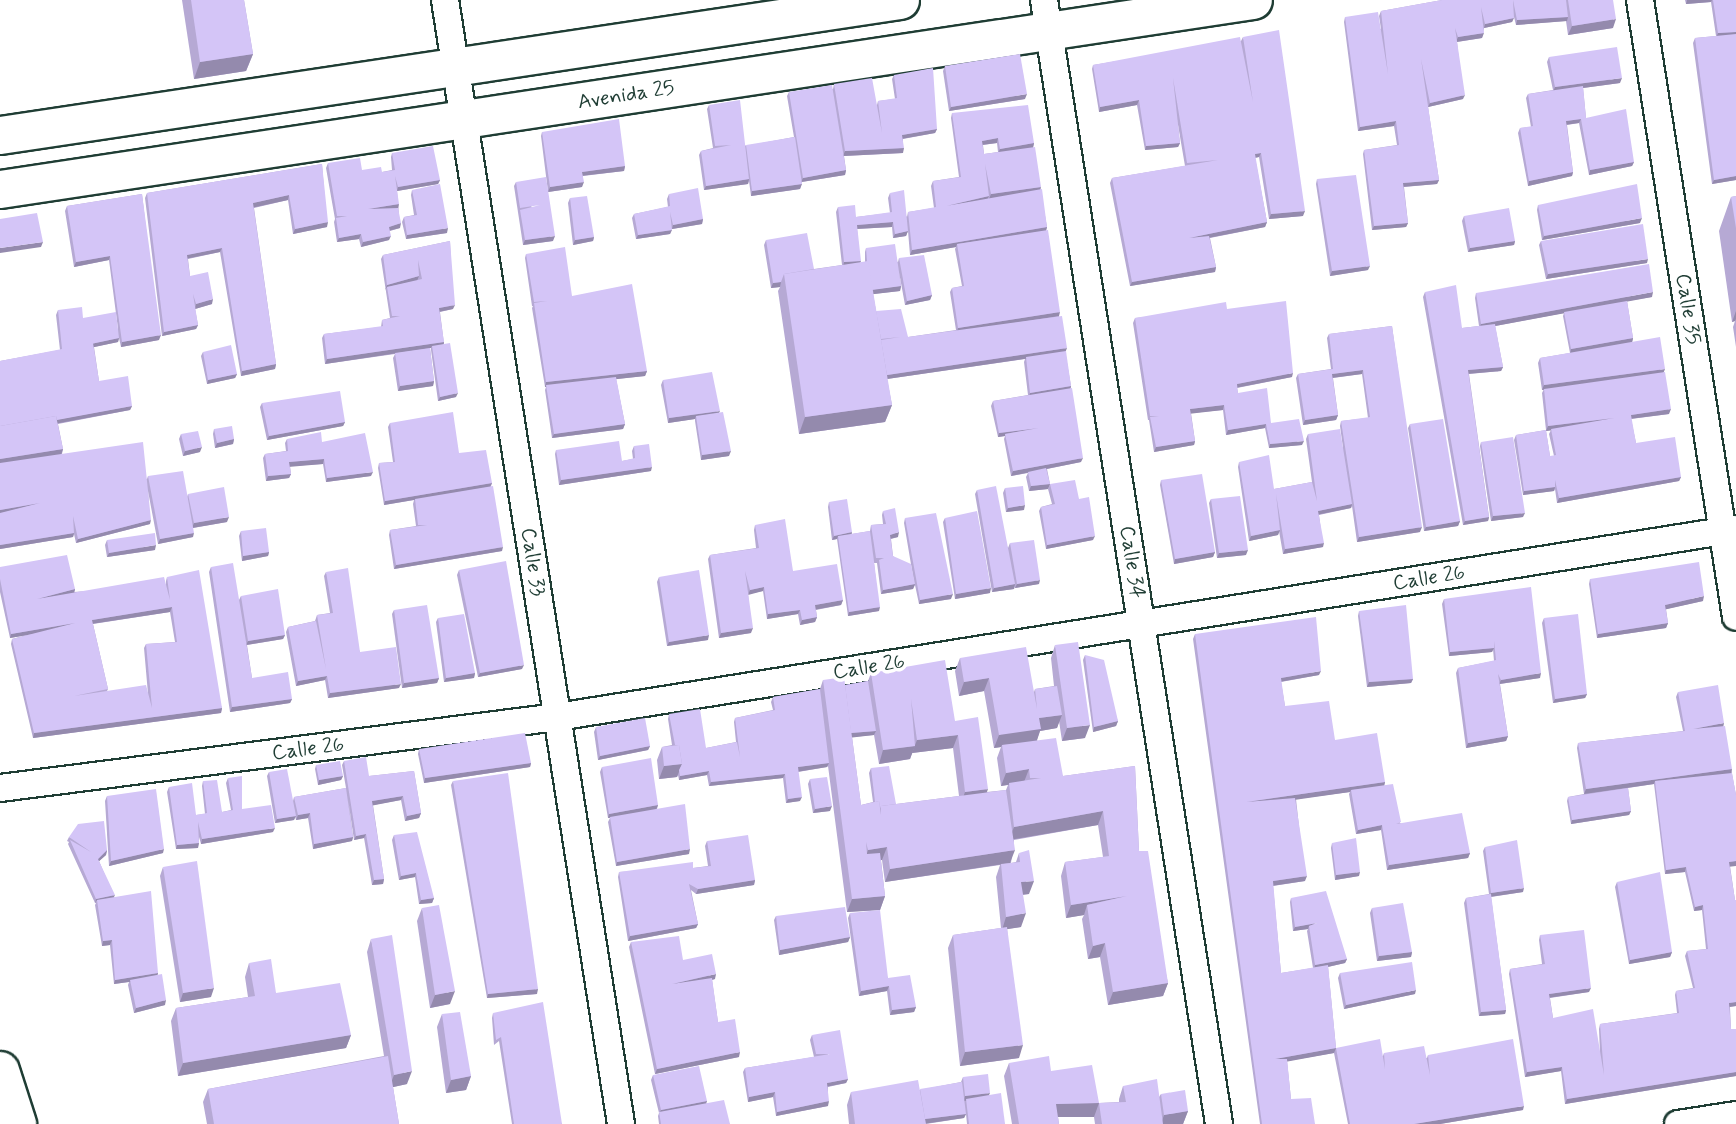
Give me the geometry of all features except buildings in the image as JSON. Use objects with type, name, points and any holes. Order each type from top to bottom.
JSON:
[{"type":"highway","points":[[0,1071],[17,1124]]},
{"type":"main road","points":[[0,135],[900,0]]},
{"type":"main road","name":"Avenida 25","points":[[0,189],[464,120],[1047,15],[1253,0]]},
{"type":"street","name":"Calle 33","points":[[445,0],[621,1124]]},
{"type":"street","name":"Calle 35","points":[[1640,0],[1729,530],[1736,617]]},
{"type":"street","name":"Calle 34","points":[[1047,15],[1219,1124]]},
{"type":"street","name":"Calle 26","points":[[0,788],[557,717],[1729,530]]},
{"type":"street","points":[[1678,1124],[1736,1115]]}]
